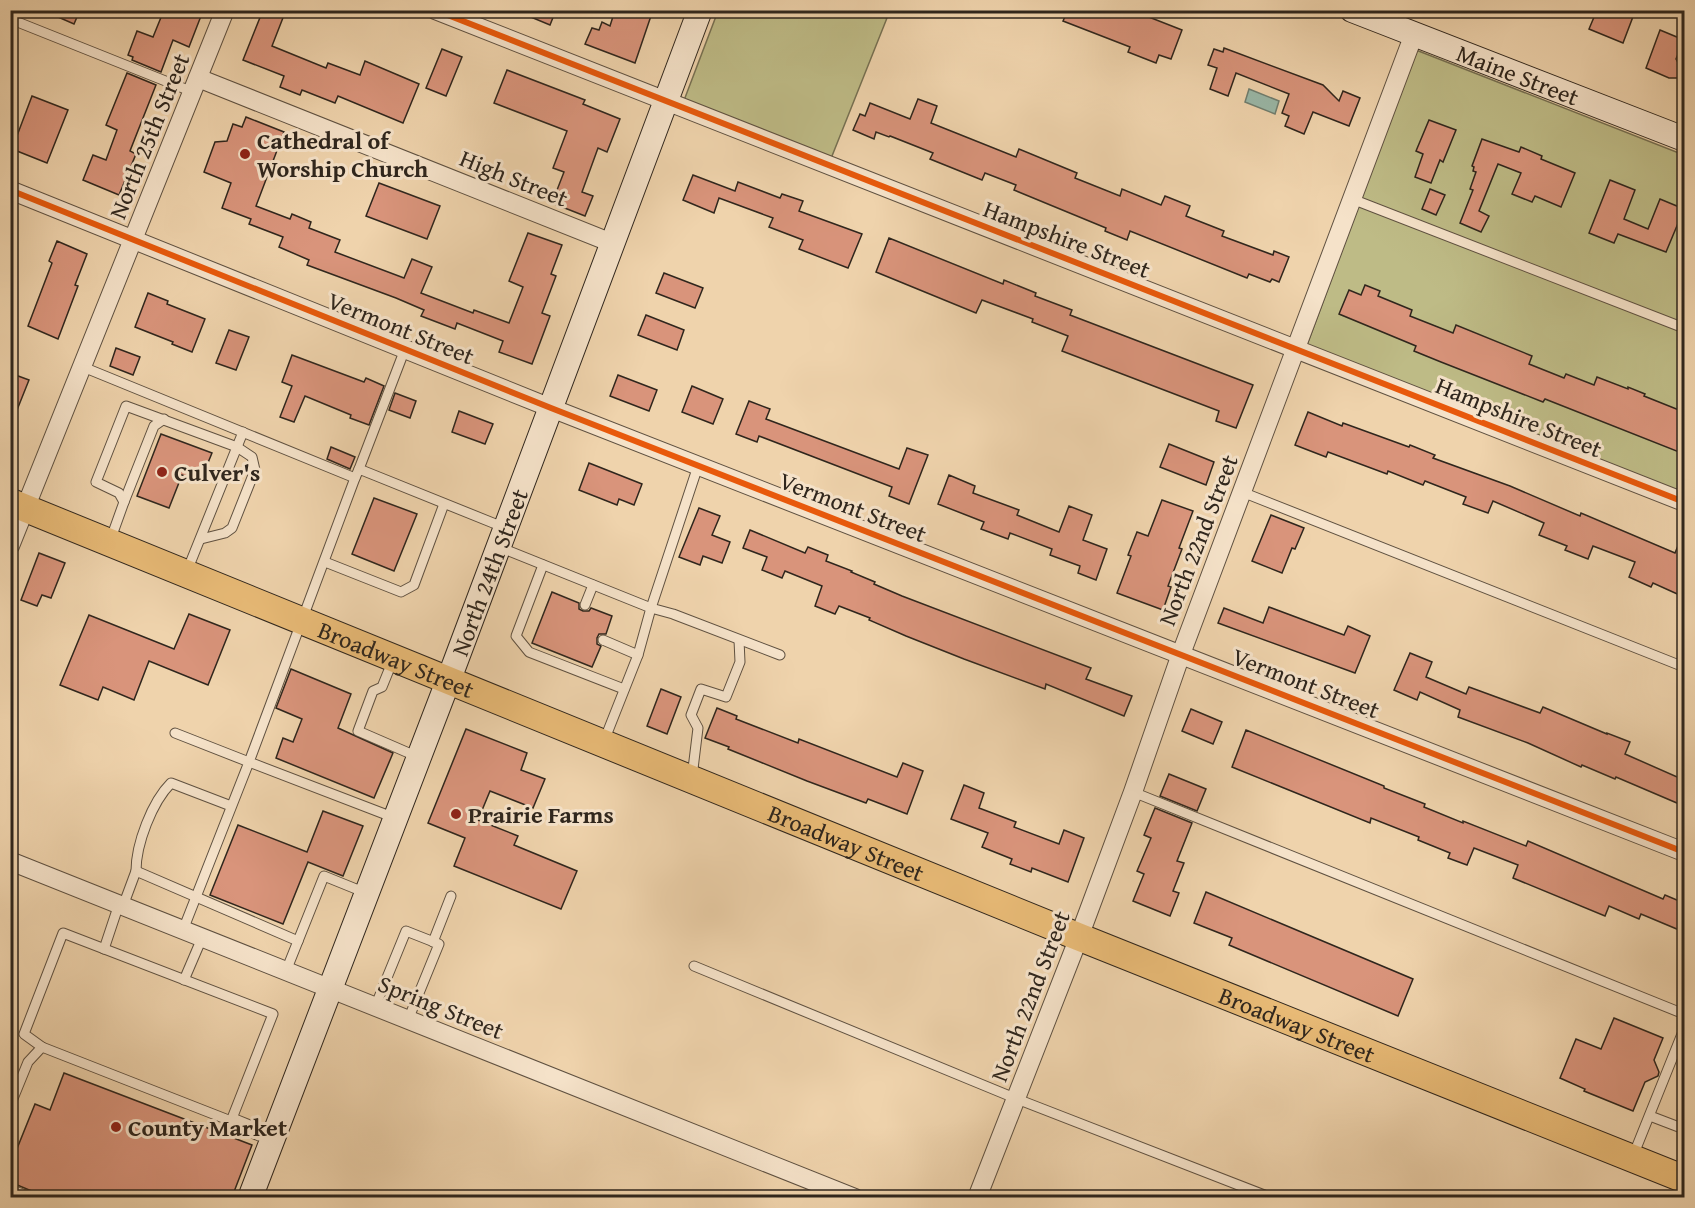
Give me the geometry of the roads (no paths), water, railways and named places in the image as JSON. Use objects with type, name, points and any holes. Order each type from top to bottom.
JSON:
[{"type":"main road","name":"North 24th Street","points":[[250,1197],[268,1136],[330,989],[551,408],[699,10]]},
{"type":"main road","name":"Maine Street","points":[[1352,10],[1684,139]]},
{"type":"main road","name":"Broadway Street","points":[[18,505],[1079,937],[1684,1179]]},
{"type":"street","name":"North 25th Street","points":[[10,546],[18,505],[83,367],[225,10]]},
{"type":"street","name":"Hampshire Street","points":[[435,10],[1684,502]]},
{"type":"street","name":"North 22nd Street","points":[[977,1197],[1079,937],[1181,654],[1414,34]]},
{"type":"street","name":"High Street","points":[[195,85],[612,243]]},
{"type":"street","name":"Vermont Street","points":[[10,190],[551,408],[1684,852]]},
{"type":"street","name":"Spring Street","points":[[10,861],[855,1197]]},
{"type":"lane","points":[[10,19],[195,85]]},
{"type":"lane","points":[[1353,199],[1684,328]]},
{"type":"lane","points":[[183,930],[303,621],[405,349]]},
{"type":"lane","points":[[83,367],[243,432],[444,504],[543,565],[651,608],[780,655]]},
{"type":"lane","points":[[124,502],[119,494],[96,482],[133,387]]},
{"type":"lane","points":[[126,406],[237,447],[252,457],[255,470],[232,528],[201,539]]},
{"type":"lane","points":[[109,542],[154,426],[164,419]]},
{"type":"lane","points":[[186,573],[243,432]]},
{"type":"lane","points":[[603,743],[638,654],[698,466]]},
{"type":"lane","points":[[1242,492],[1684,668]]},
{"type":"lane","points":[[325,562],[401,592],[414,585],[444,504]]},
{"type":"lane","points":[[543,565],[516,636],[529,652],[564,661],[624,689]]},
{"type":"lane","points":[[585,605],[593,585]]},
{"type":"lane","points":[[692,779],[698,728],[691,715],[701,689],[726,697],[740,662],[739,639]]},
{"type":"lane","points":[[603,640],[638,654]]},
{"type":"lane","points":[[394,658],[382,687],[373,691],[358,731],[418,757]]},
{"type":"lane","points":[[176,732],[395,818]]},
{"type":"lane","points":[[104,949],[136,872],[136,856],[161,794],[171,783],[231,806]]},
{"type":"lane","points":[[1133,792],[1684,1014]]},
{"type":"lane","points":[[136,872],[298,941]]},
{"type":"lane","points":[[286,971],[324,876],[366,893]]},
{"type":"lane","points":[[433,942],[451,896]]},
{"type":"lane","points":[[375,1007],[406,931],[439,944],[408,1020]]},
{"type":"lane","points":[[231,1121],[273,1014],[63,933],[24,1034],[42,1047],[231,1121],[233,1125],[259,1136],[268,1136]]},
{"type":"lane","points":[[184,980],[202,938]]},
{"type":"lane","points":[[694,966],[1017,1099],[1272,1197]]},
{"type":"lane","points":[[1632,1158],[1684,1029]]},
{"type":"lane","points":[[10,1106],[28,1062],[42,1047]]},
{"type":"lane","points":[[1650,1116],[1684,1129]]},
{"type":"lane","points":[[10,1189],[33,1197]]},
{"type":"place","name":"Cathedral of Worship Church","points":[[245,154]]},
{"type":"place","name":"Culver's","points":[[162,472]]},
{"type":"place","name":"Prairie Farms","points":[[456,814]]},
{"type":"place","name":"County Market","points":[[116,1127]]}]
